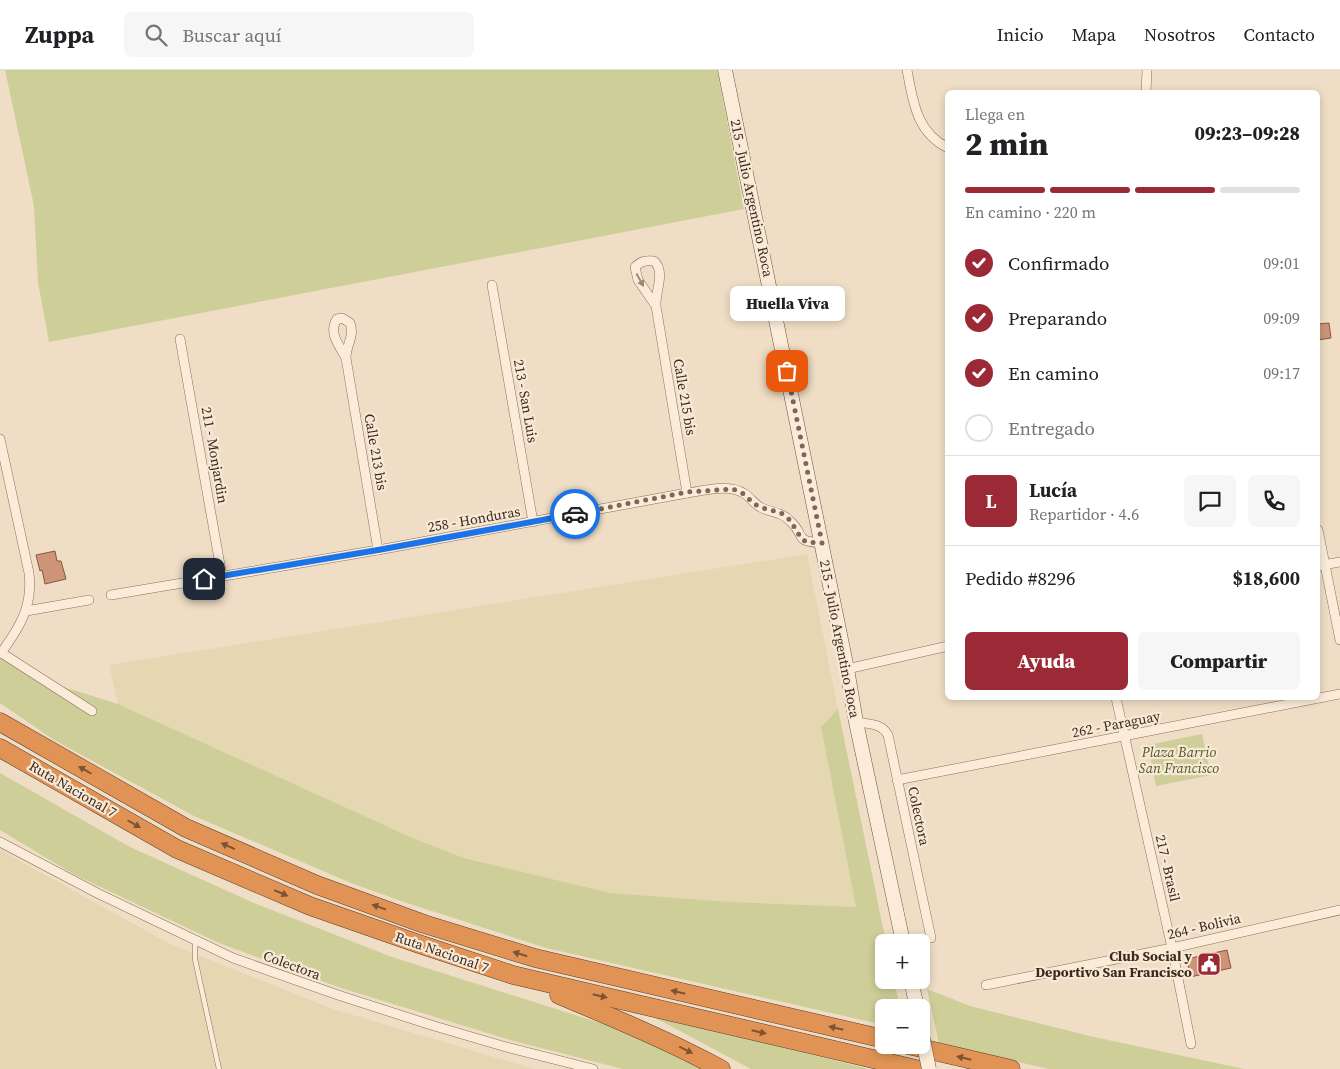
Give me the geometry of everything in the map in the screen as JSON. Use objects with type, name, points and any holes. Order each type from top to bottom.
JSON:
[{"type":"highway","name":"Ruta Nacional 7","points":[[0,722],[186,828],[317,886],[424,924],[535,958],[875,1037]]},
{"type":"highway","name":"Ruta Nacional 7","points":[[0,748],[177,849],[310,906],[512,975],[916,1069]]},
{"type":"highway","points":[[512,975],[632,1025],[721,1069]]},
{"type":"highway","points":[[930,1050],[1011,1069]]},
{"type":"street","name":"215 - Julio Argentino Roca","points":[[726,70],[822,543],[856,722],[901,934]]},
{"type":"street","points":[[907,70],[914,109],[921,124],[930,135],[945,146]]},
{"type":"street","points":[[1146,90],[1148,70]]},
{"type":"street","name":"Calle 215 bis","points":[[656,306],[636,274],[636,267],[640,262],[654,261],[660,270],[660,278],[655,295],[656,306],[687,492]]},
{"type":"street","name":"213 - San Luis","points":[[492,285],[533,522]]},
{"type":"street","name":"211 - Monjardin","points":[[180,339],[222,576]]},
{"type":"street","name":"Calle 213 bis","points":[[346,358],[378,550]]},
{"type":"street","points":[[0,438],[31,587],[26,611],[19,629],[1,653],[92,711]]},
{"type":"street","name":"258 - Honduras","points":[[111,595],[378,550],[687,492],[733,489],[744,494],[754,504],[781,513],[790,520],[801,538],[806,542],[822,543]]},
{"type":"street","points":[[1340,562],[1321,566],[1340,640]]},
{"type":"street","points":[[26,611],[88,600]]},
{"type":"street","points":[[847,669],[945,647]]},
{"type":"street","name":"262 - Paraguay","points":[[1320,698],[1340,694]]},
{"type":"street","name":"217 - Brasil","points":[[1116,700],[1172,948],[1191,1044]]},
{"type":"street","name":"262 - Paraguay","points":[[897,780],[1309,700]]},
{"type":"street","name":"Colectora","points":[[856,722],[876,724],[884,729],[888,735],[931,938]]},
{"type":"street","name":"Colectora","points":[[0,842],[99,894],[233,958],[338,995],[506,1047],[592,1069]]},
{"type":"street","name":"264 - Bolivia","points":[[986,985],[1172,948],[1340,910]]},
{"type":"street","points":[[927,1054],[930,1069]]},
{"type":"lane","points":[[195,940],[195,959],[219,1069]]},
{"type":"shaded area","points":[[807,554],[838,709],[821,727],[856,907],[731,902],[611,893],[464,858],[415,839],[118,704],[109,665]]},
{"type":"shaded area","points":[[0,850],[170,944],[333,1009],[534,1069],[0,1069]]},
{"type":"green space","points":[[5,70],[717,70],[744,209],[49,342],[38,282],[34,206]]},
{"type":"green space","points":[[0,658],[54,684],[118,704],[415,839],[464,858],[611,893],[731,902],[856,907],[821,727],[838,709],[884,934],[875,934],[875,989],[896,989],[898,999],[875,999],[875,1023],[546,948],[401,901],[351,883],[194,816],[54,740],[0,703]]},
{"type":"green space","name":"Plaza Barrio San Francisco","points":[[1202,734],[1211,775],[1156,786],[1148,745]]},
{"type":"green space","points":[[0,773],[130,847],[254,903],[392,957],[635,1034],[704,1069],[623,1069],[510,1040],[341,988],[219,943],[73,874],[0,830]]},
{"type":"green space","points":[[927,989],[970,1006],[1094,1037],[1244,1069],[1049,1069],[939,1044]]},
{"type":"green space","points":[[648,1014],[869,1069],[751,1069]]},
{"type":"building","points":[[1329,323],[1331,338],[1320,340],[1320,324]]},
{"type":"building","points":[[55,551],[57,561],[61,561],[66,579],[45,584],[36,555]]},
{"type":"building","name":"Club Social y Deportivo San Francisco","points":[[1227,950],[1231,968],[1190,977],[1187,959]]},
{"type":"way so far","points":[[575,514],[687,492],[733,489],[744,494],[754,504],[781,513],[790,520],[801,538],[806,542],[822,543],[787,371]]},
{"type":"place","name":"Huella Viva","points":[[787,371]]},
{"type":"place","name":"Club Social y Deportivo San Francisco","points":[[1209,964]]},
{"type":"route","points":[[204,579],[575,514]]}]
